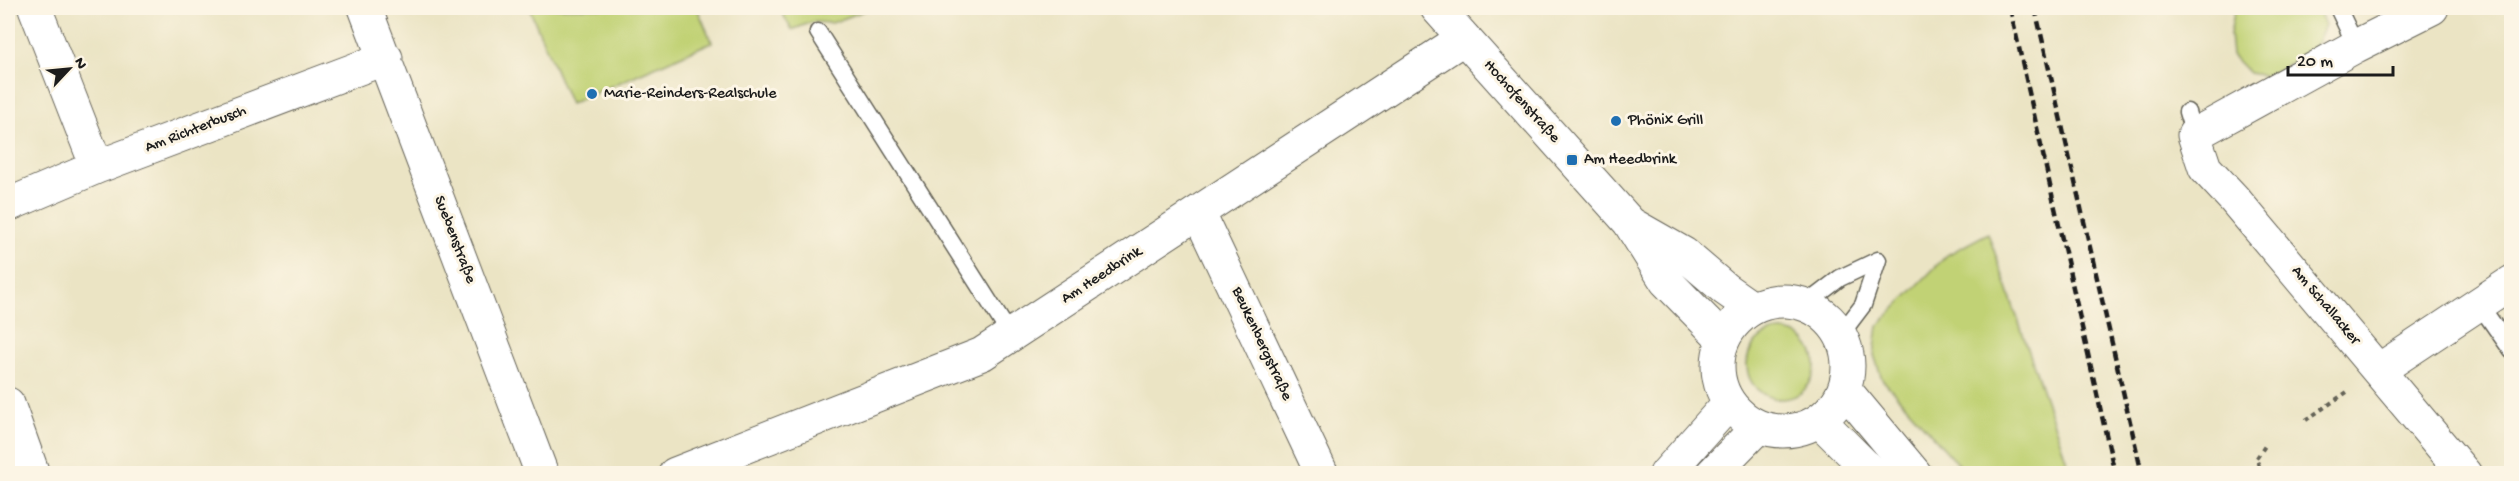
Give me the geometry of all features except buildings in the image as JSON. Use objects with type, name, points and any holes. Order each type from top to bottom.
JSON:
[{"type":"street","points":[[35,8],[97,167]]},
{"type":"street","name":"Suebenstraße","points":[[365,8],[386,58],[542,474]]},
{"type":"street","name":"Hochofenstraße","points":[[1437,8],[1629,222],[1666,281],[1723,339]]},
{"type":"street","points":[[2356,46],[2432,8]]},
{"type":"street","name":"Am Heedbrink","points":[[675,474],[982,354],[1199,214],[1464,38]]},
{"type":"street","name":"Am Schallacker","points":[[2356,46],[2191,124],[2205,168],[2234,199],[2465,474]]},
{"type":"street","name":"Am Richterbusch","points":[[8,205],[97,167],[386,58]]},
{"type":"street","name":"Beukenbergstraße","points":[[1199,214],[1322,474]]},
{"type":"street","name":"Hochofenstraße","points":[[1629,222],[1683,254],[1752,308]]},
{"type":"street","points":[[2379,370],[2511,282]]},
{"type":"street","points":[[1774,301],[1794,301],[1806,304],[1829,319],[1841,334],[1848,352],[1849,371],[1845,390],[1836,406],[1820,421],[1796,431],[1782,432],[1758,427],[1742,417],[1729,403],[1719,377],[1718,357],[1723,339],[1735,321],[1752,308],[1774,301]]},
{"type":"street","points":[[1845,390],[1915,474]]},
{"type":"street","points":[[1666,474],[1729,403]]},
{"type":"street","points":[[8,404],[33,474]]},
{"type":"street","points":[[1820,421],[1873,474]]},
{"type":"street","points":[[1712,474],[1758,427]]},
{"type":"lane","points":[[2338,8],[2356,46]]},
{"type":"lane","points":[[818,32],[1011,336]]},
{"type":"lane","points":[[1806,304],[1840,278],[1878,260],[1863,305],[1841,334]]},
{"type":"lane","points":[[2479,304],[2511,351]]},
{"type":"path","points":[[2306,420],[2379,370]]},
{"type":"path","points":[[2263,474],[2256,459],[2265,446]]},
{"type":"green space","points":[[529,8],[697,8],[712,42],[570,104]]},
{"type":"green space","points":[[779,8],[865,8],[866,10],[832,23],[812,22],[792,30]]},
{"type":"green space","points":[[2235,8],[2288,8],[2291,12],[2301,8],[2318,8],[2325,25],[2317,43],[2302,57],[2267,76],[2249,73],[2232,55],[2230,34]]},
{"type":"green space","points":[[1988,233],[2071,473],[1966,473],[1882,379],[1874,355],[1878,326],[1947,255]]},
{"type":"green space","points":[[1781,331],[1794,334],[1805,341],[1812,352],[1815,365],[1812,378],[1805,389],[1794,396],[1781,399],[1768,396],[1757,389],[1750,378],[1747,365],[1750,352],[1757,341],[1768,334]]},
{"type":"railway","points":[[2010,8],[2115,474]]},
{"type":"railway","points":[[2035,8],[2142,474]]},
{"type":"place","name":"Marie-Reinders-Realschule","points":[[592,94]]},
{"type":"place","name":"Phönix Grill","points":[[1616,121]]},
{"type":"place","name":"Am Heedbrink","points":[[1572,160]]}]
